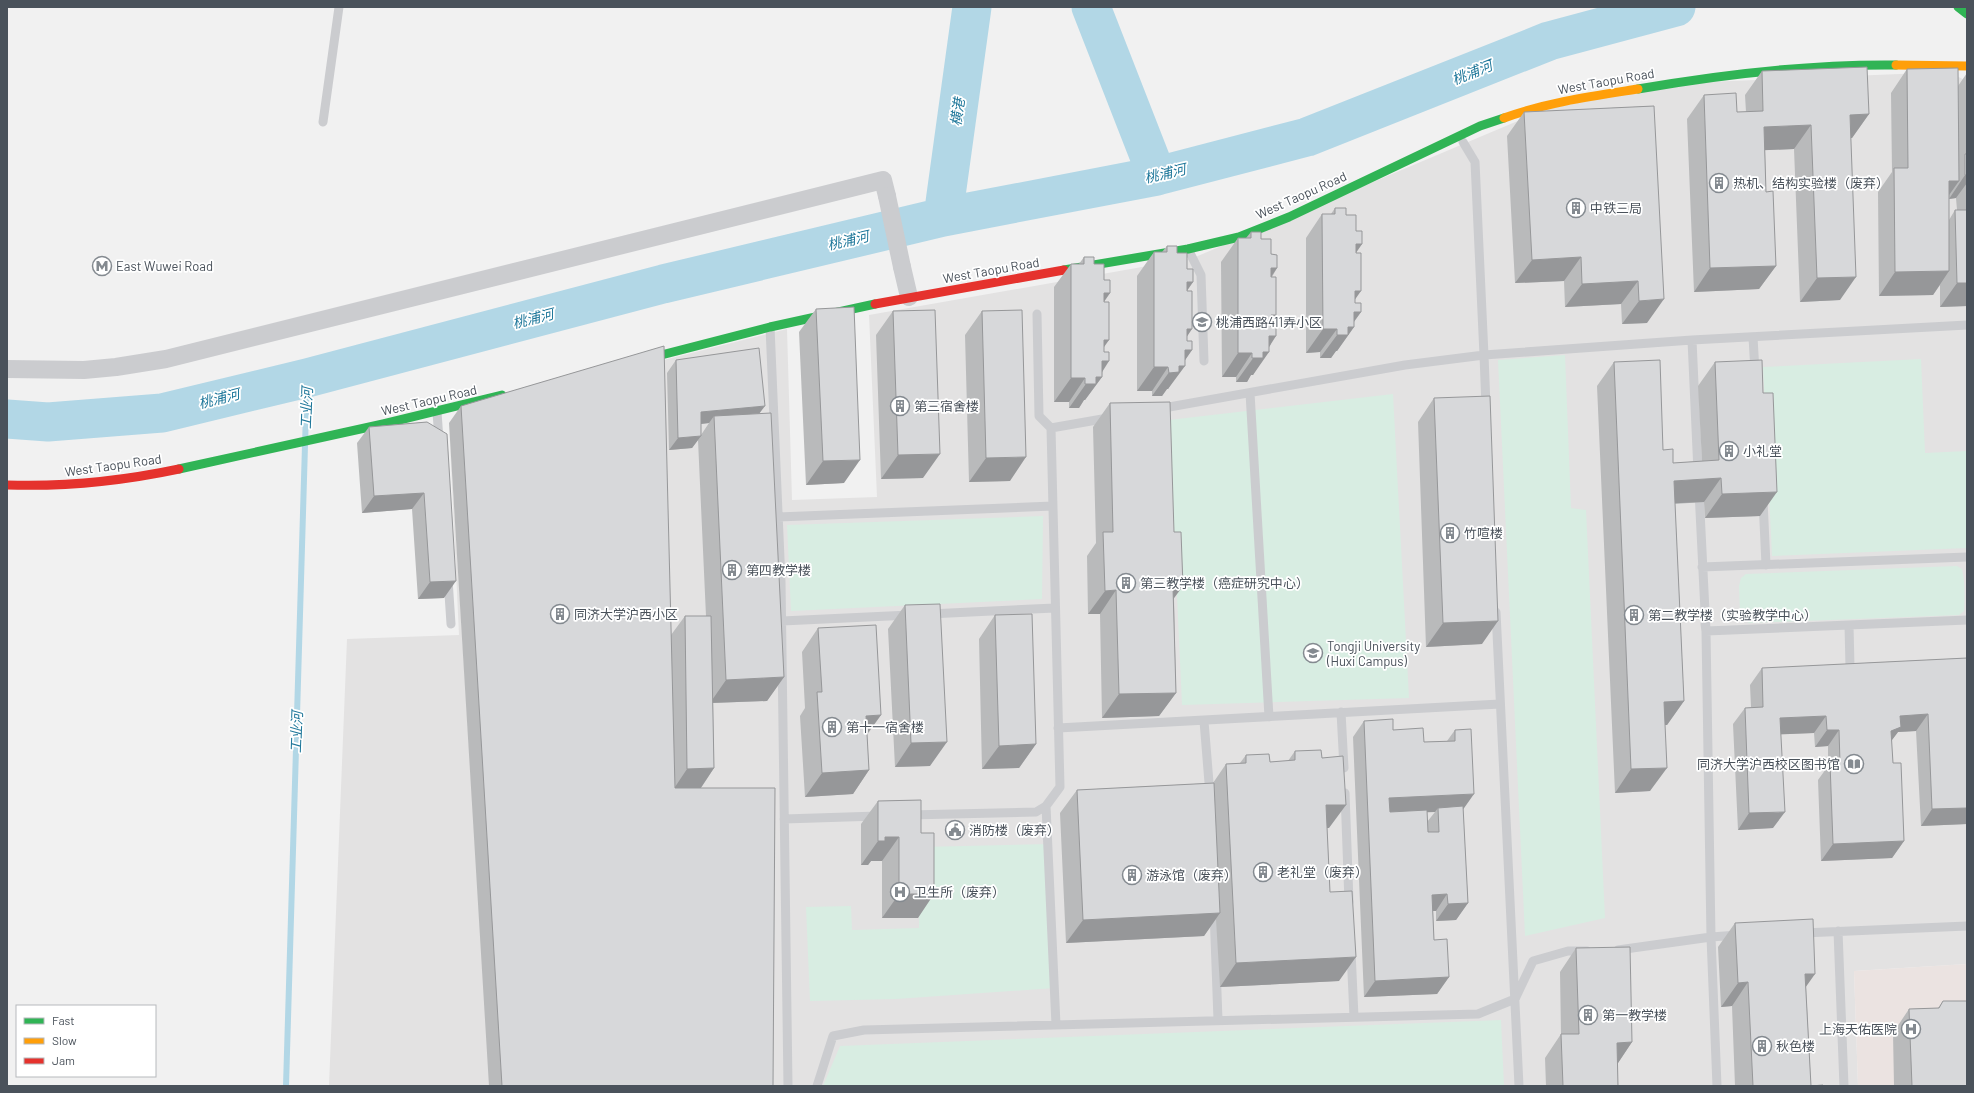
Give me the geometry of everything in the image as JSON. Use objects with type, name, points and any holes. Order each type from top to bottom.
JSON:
[{"type":"street","points":[[1958,7],[1967,14]]},
{"type":"street","name":"West Taopu Road","points":[[623,365],[770,327],[909,297],[1188,249],[1239,237],[1289,217],[1480,126],[1523,111],[1569,100],[1714,76],[1808,67],[1873,65],[1967,66]]},
{"type":"street","points":[[7,369],[84,370],[116,367],[166,359],[883,180],[909,297]]},
{"type":"street","name":"West Taopu Road","points":[[7,485],[65,486],[134,478],[323,438],[438,412],[515,392]]},
{"type":"lane","points":[[323,122],[339,7]]},
{"type":"lane","points":[[1463,142],[1474,162],[1487,417]]},
{"type":"lane","points":[[1188,249],[1201,275],[1204,361]]},
{"type":"lane","points":[[901,816],[1036,812],[1046,806],[1060,787],[1051,428],[1039,416],[1037,314]]},
{"type":"lane","points":[[1151,411],[1405,365],[1484,355],[1753,336],[1967,325]]},
{"type":"lane","points":[[770,327],[782,621],[788,1086]]},
{"type":"lane","points":[[1753,336],[1756,384]]},
{"type":"lane","points":[[1692,340],[1706,630],[1711,937],[1717,1086]]},
{"type":"lane","points":[[1250,393],[1269,717]]},
{"type":"lane","points":[[438,412],[440,451]]},
{"type":"lane","points":[[1051,428],[1120,416]]},
{"type":"lane","points":[[1762,494],[1766,565]]},
{"type":"lane","points":[[778,517],[1053,506]]},
{"type":"lane","points":[[1702,567],[1967,557]]},
{"type":"lane","points":[[448,569],[451,624]]},
{"type":"lane","points":[[1495,600],[1518,1086]]},
{"type":"lane","points":[[782,621],[1055,608]]},
{"type":"lane","points":[[1706,630],[1967,620]]},
{"type":"lane","points":[[1849,625],[1850,667]]},
{"type":"lane","points":[[1058,728],[1500,704]]},
{"type":"lane","points":[[1341,712],[1350,915]]},
{"type":"lane","points":[[1204,721],[1210,803]]},
{"type":"lane","points":[[1046,806],[1056,1025]]},
{"type":"lane","points":[[784,819],[885,816]]},
{"type":"lane","points":[[1214,904],[1218,1020]]},
{"type":"lane","points":[[1790,933],[1967,926]]},
{"type":"lane","points":[[1838,931],[1844,1086]]},
{"type":"lane","points":[[1612,950],[1711,937],[1750,935]]},
{"type":"lane","points":[[1351,939],[1354,1017]]},
{"type":"lane","points":[[817,1086],[834,1036],[864,1030],[1478,1014],[1515,999],[1533,962],[1568,951],[1597,951]]},
{"type":"shaded area","name":"Tongji University (Huxi Campus)","points":[[1948,72],[1967,81],[1967,964],[1854,971],[1858,1086],[761,1086],[664,804],[652,363],[787,329],[792,500],[877,497],[869,315],[1193,258],[1546,109],[1682,83]]},
{"type":"shaded area","points":[[449,423],[490,1086],[329,1086],[347,639],[459,635]]},
{"type":"shaded area","name":"上海天佑医院","points":[[1967,964],[1967,1086],[1858,1086],[1854,971]]},
{"type":"green space","points":[[1565,355],[1571,508],[1586,510],[1605,918],[1525,936],[1498,360]]},
{"type":"green space","points":[[1921,359],[1925,453],[1967,451],[1967,548],[1772,556],[1763,367]]},
{"type":"green space","points":[[1393,394],[1409,698],[1182,705],[1169,420]]},
{"type":"green space","points":[[1043,516],[1042,599],[791,611],[787,525]]},
{"type":"green space","points":[[1957,566],[1962,569],[1964,579],[1964,611],[1959,615],[1749,623],[1744,620],[1740,614],[1739,586],[1741,578],[1746,574]]},
{"type":"green space","points":[[1051,844],[1055,988],[896,999],[810,1001],[806,907],[851,906],[852,930],[919,928],[920,847]]},
{"type":"green space","points":[[1501,1020],[1504,1086],[823,1086],[840,1046]]},
{"type":"building","name":"热机、结构实验楼（废弃）","points":[[1867,67],[1869,114],[1850,115],[1856,277],[1817,278],[1811,125],[1764,127],[1766,192],[1773,191],[1776,266],[1710,268],[1704,95],[1736,93],[1737,112],[1763,111],[1762,71]]},
{"type":"building","points":[[1958,68],[1959,181],[1949,181],[1949,271],[1895,272],[1894,168],[1908,168],[1907,69]]},
{"type":"building","name":"中铁三局","points":[[1654,106],[1664,299],[1639,301],[1638,281],[1582,284],[1581,257],[1532,260],[1524,112]]},
{"type":"building","points":[[1965,154],[1967,154],[1967,175],[1965,175]]},
{"type":"building","points":[[1335,208],[1346,208],[1346,215],[1356,215],[1356,231],[1362,231],[1362,244],[1356,244],[1356,253],[1361,253],[1361,291],[1355,291],[1355,303],[1361,303],[1361,312],[1354,312],[1354,327],[1348,327],[1348,335],[1337,335],[1337,329],[1323,329],[1322,214],[1335,214]]},
{"type":"building","points":[[1955,210],[1967,210],[1967,283],[1957,283]]},
{"type":"building","points":[[1251,232],[1261,232],[1261,239],[1271,239],[1271,254],[1277,255],[1277,268],[1271,268],[1271,277],[1276,277],[1276,315],[1271,315],[1271,327],[1276,326],[1276,336],[1269,336],[1269,352],[1263,352],[1263,358],[1252,358],[1252,353],[1238,353],[1238,238],[1251,238]]},
{"type":"building","points":[[1167,246],[1177,246],[1177,253],[1187,253],[1187,269],[1193,269],[1193,282],[1187,282],[1187,291],[1192,291],[1192,329],[1187,329],[1187,341],[1192,341],[1192,350],[1185,350],[1185,366],[1179,366],[1179,372],[1169,373],[1168,367],[1154,367],[1154,252],[1167,252]]},
{"type":"building","points":[[1084,257],[1094,257],[1094,264],[1104,264],[1104,280],[1110,280],[1110,293],[1104,293],[1104,302],[1109,302],[1109,340],[1104,340],[1104,352],[1109,352],[1109,361],[1102,361],[1102,377],[1096,377],[1096,384],[1085,384],[1085,378],[1071,378],[1071,264],[1084,264]]},
{"type":"building","points":[[854,307],[860,460],[823,461],[816,309]]},
{"type":"building","points":[[935,310],[940,454],[898,455],[893,311]]},
{"type":"building","points":[[1022,310],[1026,457],[986,458],[982,311]]},
{"type":"building","name":"同济大学沪西小区","points":[[664,346],[675,788],[775,788],[773,1086],[502,1086],[461,406]]},
{"type":"building","points":[[759,348],[765,406],[701,412],[701,436],[678,438],[676,360]]},
{"type":"building","points":[[1660,360],[1663,450],[1673,449],[1673,463],[1719,460],[1715,362],[1762,360],[1763,393],[1773,393],[1777,492],[1722,494],[1721,478],[1674,481],[1684,701],[1664,702],[1667,768],[1631,769],[1614,362]]},
{"type":"building","name":"竹喧楼","points":[[1490,396],[1498,621],[1443,623],[1434,398]]},
{"type":"building","name":"第三教学楼（癌症研究中心）","points":[[1170,402],[1174,532],[1181,532],[1183,586],[1173,588],[1176,693],[1119,694],[1116,590],[1105,591],[1103,532],[1113,532],[1110,403]]},
{"type":"building","name":"第四教学楼","points":[[771,413],[784,677],[726,680],[714,416]]},
{"type":"building","points":[[427,422],[447,434],[456,581],[430,582],[424,493],[374,496],[369,427]]},
{"type":"building","points":[[940,604],[947,742],[911,743],[905,605]]},
{"type":"building","points":[[1032,614],[1036,744],[999,746],[995,615]]},
{"type":"building","points":[[685,616],[711,616],[714,768],[687,769]]},
{"type":"building","points":[[876,625],[881,715],[866,716],[869,770],[822,773],[817,692],[822,692],[818,628]]},
{"type":"building","name":"同济大学沪西校区图书馆","points":[[1967,658],[1967,808],[1932,809],[1928,714],[1900,716],[1901,727],[1891,731],[1893,763],[1901,763],[1904,841],[1833,844],[1830,763],[1840,763],[1839,730],[1827,730],[1826,716],[1780,718],[1785,812],[1749,813],[1745,708],[1763,707],[1762,668]]},
{"type":"building","points":[[1393,719],[1393,730],[1423,728],[1424,742],[1455,741],[1455,730],[1471,729],[1474,794],[1389,798],[1390,812],[1427,810],[1428,832],[1439,832],[1438,808],[1463,806],[1468,903],[1448,904],[1447,894],[1432,895],[1434,940],[1447,939],[1449,977],[1375,981],[1364,721]]},
{"type":"building","name":"老礼堂（废弃）","points":[[1321,750],[1322,758],[1343,756],[1346,805],[1326,805],[1330,892],[1352,891],[1356,957],[1236,963],[1226,764],[1246,763],[1246,755],[1269,754],[1270,762],[1295,760],[1295,751]]},
{"type":"building","name":"游泳馆（废弃）","points":[[1214,783],[1220,913],[1083,920],[1077,790]]},
{"type":"building","points":[[921,800],[921,833],[934,833],[934,894],[899,894],[899,837],[885,837],[885,841],[878,841],[878,801]]},
{"type":"building","name":"秋色楼","points":[[1813,919],[1815,974],[1805,974],[1811,1086],[1753,1086],[1748,982],[1738,983],[1735,923]]},
{"type":"building","name":"第一教学楼","points":[[1630,947],[1632,1042],[1617,1043],[1618,1086],[1563,1086],[1561,1034],[1579,1034],[1576,948]]},
{"type":"building","points":[[1943,1001],[1967,1001],[1967,1086],[1912,1086],[1909,1009],[1939,1008]]},
{"type":"waterway","name":"横港","points":[[943,217],[972,7]]},
{"type":"waterway","points":[[1091,7],[1157,176]]},
{"type":"waterway","name":"桃浦河","points":[[7,419],[48,422],[162,413],[307,378],[663,284],[943,217],[1157,176],[1307,137],[1549,41],[1676,7]]},
{"type":"waterway","name":"工业河","points":[[286,1086],[307,378]]},
{"type":"traffic: fast","points":[[1958,7],[1967,14]]},
{"type":"traffic: fast","points":[[1638,89],[1702,79],[1799,68],[1896,65]]},
{"type":"traffic: fast","points":[[1064,270],[1188,249],[1239,237],[1289,217],[1480,126],[1504,118]]},
{"type":"traffic: fast","points":[[634,362],[770,327],[875,304]]},
{"type":"traffic: fast","points":[[179,469],[383,424],[502,395]]},
{"type":"traffic: slow","points":[[1896,65],[1967,66]]},
{"type":"traffic: slow","points":[[1504,118],[1554,104],[1638,89]]},
{"type":"traffic: jam","points":[[875,304],[1064,270]]},
{"type":"traffic: jam","points":[[7,485],[72,484],[115,480],[179,469]]},
{"type":"place","name":"热机、结构实验楼（废弃）","points":[[1719,183]]},
{"type":"place","name":"中铁三局","points":[[1576,208]]},
{"type":"place","name":"East Wuwei Road","points":[[102,266]]},
{"type":"place","name":"桃浦西路411弄小区","points":[[1202,322]]},
{"type":"place","name":"第三宿舍楼","points":[[900,406]]},
{"type":"place","name":"小礼堂","points":[[1729,451]]},
{"type":"place","name":"竹喧楼","points":[[1450,533]]},
{"type":"place","name":"第四教学楼","points":[[732,570]]},
{"type":"place","name":"第三教学楼（癌症研究中心）","points":[[1126,583]]},
{"type":"place","name":"同济大学沪西小区","points":[[560,614]]},
{"type":"place","name":"第二教学楼（实验教学中心）","points":[[1634,615]]},
{"type":"place","name":"Tongji University (Huxi Campus)","points":[[1313,653]]},
{"type":"place","name":"第十一宿舍楼","points":[[832,727]]},
{"type":"place","name":"同济大学沪西校区图书馆","points":[[1854,764]]},
{"type":"place","name":"消防楼（废弃）","points":[[955,830]]},
{"type":"place","name":"老礼堂（废弃）","points":[[1263,872]]},
{"type":"place","name":"游泳馆（废弃）","points":[[1132,875]]},
{"type":"place","name":"卫生所（废弃）","points":[[900,892]]},
{"type":"place","name":"第一教学楼","points":[[1588,1015]]},
{"type":"place","name":"上海天佑医院","points":[[1911,1029]]},
{"type":"place","name":"秋色楼","points":[[1762,1046]]}]
